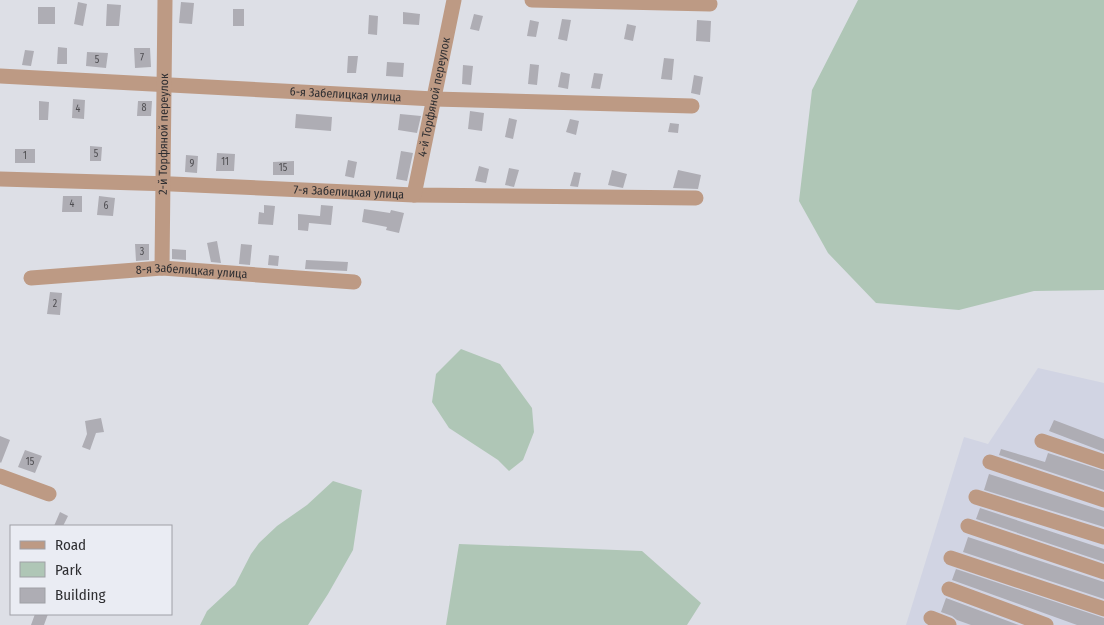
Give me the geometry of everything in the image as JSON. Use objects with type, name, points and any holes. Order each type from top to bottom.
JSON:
[{"type":"street","name":"2-й Торфяной переулок","points":[[162,268],[165,0]]},
{"type":"street","name":"4-й Торфяной переулок","points":[[414,195],[454,0]]},
{"type":"street","points":[[532,0],[710,4]]},
{"type":"street","name":"6-я Забелицкая улица","points":[[0,76],[434,99],[692,106]]},
{"type":"street","name":"7-я Забелицкая улица","points":[[0,179],[414,195],[696,198]]},
{"type":"street","name":"8-я Забелицкая улица","points":[[31,278],[162,268],[354,282]]},
{"type":"street","points":[[1042,441],[1104,462]]},
{"type":"street","points":[[990,462],[1104,500]]},
{"type":"street","points":[[0,476],[49,494]]},
{"type":"street","points":[[976,496],[1104,538]]},
{"type":"street","points":[[968,526],[1104,572]]},
{"type":"street","points":[[951,558],[1104,609]]},
{"type":"street","points":[[949,589],[1046,625]]},
{"type":"street","points":[[931,618],[949,625]]},
{"type":"shaded area","points":[[1038,368],[1104,383],[1104,625],[906,625],[964,437],[988,444]]},
{"type":"green space","points":[[858,0],[1104,0],[1104,290],[1034,291],[959,310],[876,303],[828,253],[799,201],[812,90]]},
{"type":"green space","points":[[461,349],[500,364],[532,408],[534,432],[523,460],[509,471],[498,460],[449,428],[432,402],[436,374]]},
{"type":"green space","points":[[333,481],[362,490],[353,550],[308,625],[200,625],[207,611],[235,585],[259,543],[277,526],[307,505]]},
{"type":"green space","points":[[459,544],[642,551],[701,603],[687,625],[446,625]]},
{"type":"building","points":[[78,2],[87,4],[83,26],[74,24]]},
{"type":"building","points":[[181,2],[194,3],[192,24],[179,23]]},
{"type":"building","points":[[107,4],[121,5],[119,26],[106,26]]},
{"type":"building","points":[[38,7],[55,7],[55,24],[38,24]]},
{"type":"building","points":[[233,9],[244,9],[244,26],[233,26]]},
{"type":"building","points":[[403,12],[420,14],[419,25],[403,24]]},
{"type":"building","points":[[474,14],[483,16],[479,31],[470,29]]},
{"type":"building","points":[[369,15],[378,16],[377,35],[368,34]]},
{"type":"building","points":[[562,19],[571,20],[567,41],[558,39]]},
{"type":"building","points":[[530,20],[539,22],[536,37],[527,36]]},
{"type":"building","points":[[697,20],[711,21],[710,42],[696,41]]},
{"type":"building","points":[[627,24],[636,26],[633,41],[624,39]]},
{"type":"building","points":[[58,47],[67,48],[67,64],[57,64]]},
{"type":"building","points":[[134,48],[150,48],[151,67],[135,68]]},
{"type":"building","points":[[25,50],[34,51],[31,66],[22,65]]},
{"type":"building","points":[[87,52],[108,53],[106,68],[86,66]]},
{"type":"building","points":[[348,56],[358,56],[356,73],[347,73]]},
{"type":"building","points":[[664,58],[674,59],[672,80],[661,79]]},
{"type":"building","points":[[387,62],[404,63],[403,77],[386,76]]},
{"type":"building","points":[[530,64],[539,65],[537,85],[528,84]]},
{"type":"building","points":[[463,65],[473,66],[471,85],[462,84]]},
{"type":"building","points":[[561,72],[570,74],[568,89],[558,87]]},
{"type":"building","points":[[594,73],[603,74],[600,89],[591,88]]},
{"type":"building","points":[[694,75],[703,77],[700,95],[691,93]]},
{"type":"building","points":[[73,99],[85,100],[84,119],[72,118]]},
{"type":"building","points":[[39,101],[49,102],[48,120],[39,120]]},
{"type":"building","points":[[138,101],[152,101],[151,116],[137,116]]},
{"type":"building","points":[[470,111],[484,113],[482,131],[468,129]]},
{"type":"building","points":[[296,114],[332,117],[331,131],[295,128]]},
{"type":"building","points":[[400,114],[421,116],[417,133],[398,130]]},
{"type":"building","points":[[509,118],[517,120],[513,139],[505,137]]},
{"type":"building","points":[[570,119],[579,121],[576,135],[566,132]]},
{"type":"building","points":[[670,123],[679,124],[678,133],[668,132]]},
{"type":"building","points":[[90,146],[102,147],[101,161],[90,161]]},
{"type":"building","points":[[15,149],[35,149],[35,163],[15,163]]},
{"type":"building","points":[[401,151],[413,153],[407,181],[396,179]]},
{"type":"building","points":[[217,153],[235,154],[234,171],[216,171]]},
{"type":"building","points":[[186,155],[198,156],[197,173],[185,172]]},
{"type":"building","points":[[348,160],[357,162],[354,178],[345,176]]},
{"type":"building","points":[[294,161],[294,175],[273,175],[273,162]]},
{"type":"building","points":[[479,166],[489,169],[486,183],[475,181]]},
{"type":"building","points":[[509,168],[519,170],[514,187],[505,185]]},
{"type":"building","points":[[612,170],[627,174],[623,188],[608,185]]},
{"type":"building","points":[[678,170],[701,175],[698,189],[673,188]]},
{"type":"building","points":[[574,172],[581,173],[578,187],[570,186]]},
{"type":"building","points":[[63,196],[82,196],[82,212],[62,212]]},
{"type":"building","points":[[99,196],[115,198],[113,216],[97,215]]},
{"type":"building","points":[[264,205],[275,206],[273,225],[258,224],[259,212],[264,213]]},
{"type":"building","points":[[321,205],[333,206],[331,225],[309,223],[308,231],[298,230],[298,214],[320,216]]},
{"type":"building","points":[[364,209],[390,213],[391,210],[404,213],[399,233],[386,230],[387,227],[362,222]]},
{"type":"building","points":[[217,241],[221,263],[211,262],[207,243]]},
{"type":"building","points":[[135,244],[149,244],[149,260],[136,261]]},
{"type":"building","points":[[241,244],[252,245],[250,265],[239,264]]},
{"type":"building","points":[[172,249],[186,250],[186,260],[172,259]]},
{"type":"building","points":[[269,255],[279,256],[278,266],[268,265]]},
{"type":"building","points":[[306,260],[348,262],[347,271],[305,269]]},
{"type":"building","points":[[50,292],[62,293],[60,315],[47,314]]},
{"type":"building","points":[[101,418],[104,432],[96,433],[90,450],[82,447],[87,434],[85,421]]},
{"type":"building","points":[[1054,420],[1104,439],[1104,452],[1049,431]]},
{"type":"building","points":[[0,436],[10,440],[1,463],[0,462]]},
{"type":"building","points":[[1001,449],[1045,462],[1048,453],[1104,471],[1104,490],[999,455]]},
{"type":"building","points":[[25,450],[42,456],[35,473],[18,467]]},
{"type":"building","points":[[989,474],[1104,511],[1104,527],[984,490]]},
{"type":"building","points":[[980,508],[1104,549],[1104,562],[976,519]]},
{"type":"building","points":[[60,512],[68,516],[64,525],[54,525]]},
{"type":"building","points":[[968,537],[1104,582],[1104,599],[963,552]]},
{"type":"building","points":[[956,569],[1104,618],[1104,625],[1077,625],[952,580]]},
{"type":"building","points":[[946,598],[1019,625],[971,625],[957,620],[941,612]]},
{"type":"building","points":[[35,615],[48,615],[44,625],[31,625]]}]
